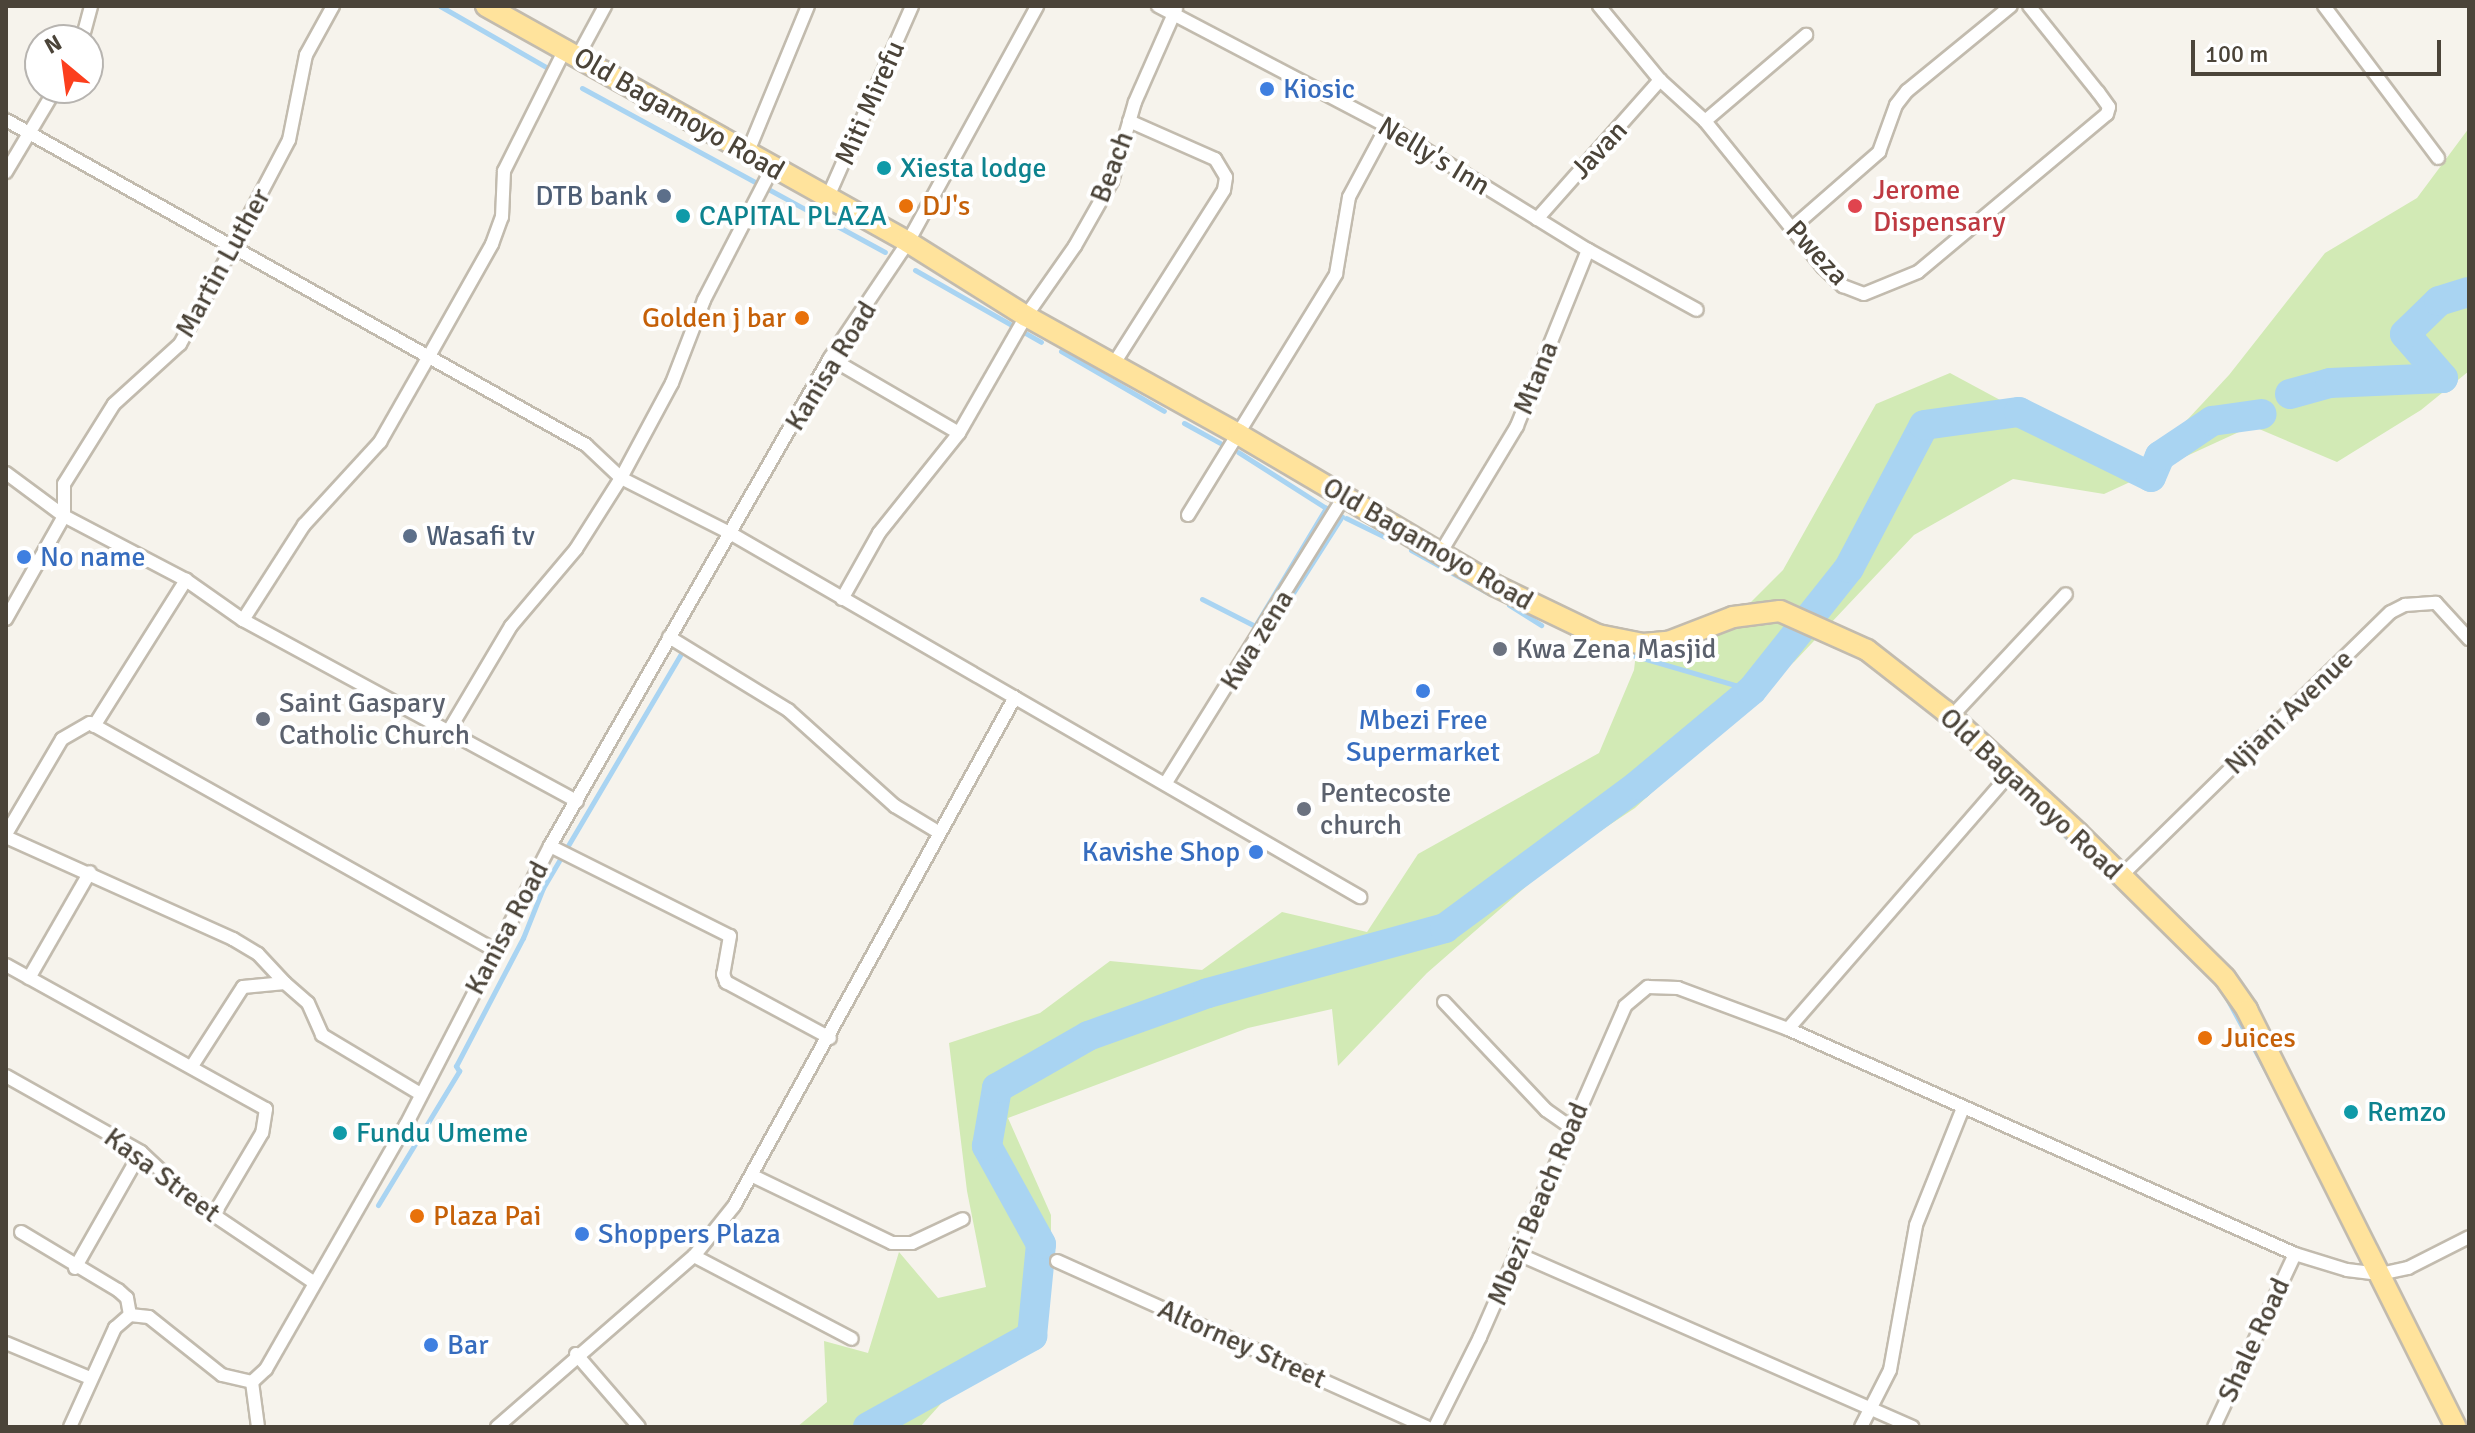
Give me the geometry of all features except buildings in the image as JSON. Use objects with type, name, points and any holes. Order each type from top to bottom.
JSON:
[{"type":"main road","name":"Old Bagamoyo Road","points":[[486,6],[908,242],[1026,316],[1238,434],[1496,586],[1598,635],[1643,644],[1668,642],[1758,611],[1780,611],[1830,630],[1867,650],[1951,717],[2009,775],[2078,833],[2119,878],[2202,951],[2247,1010],[2456,1427]]},
{"type":"street","name":"Martin Luther","points":[[6,619],[64,516],[64,484],[72,470],[114,404],[180,344],[231,250],[289,140],[306,55],[333,6]]},
{"type":"street","points":[[243,620],[304,525],[380,442],[492,244],[502,217],[504,171],[572,52],[605,6]]},
{"type":"street","points":[[747,154],[808,6]]},
{"type":"street","name":"Miti Mirefu","points":[[827,199],[912,6]]},
{"type":"street","name":"Kanisa Road","points":[[252,1382],[266,1369],[313,1282],[406,1125],[419,1093],[550,846],[669,637],[830,358],[908,242],[1037,6]]},
{"type":"street","name":"Nelly's Inn","points":[[1158,6],[1175,9],[1387,126],[1537,219]]},
{"type":"street","name":"Pweza","points":[[1599,6],[1660,80],[1705,121],[1843,286],[1864,294],[1882,291],[1918,272],[2092,131],[2109,107],[2029,6]]},
{"type":"street","points":[[1792,228],[1879,152],[1896,105],[1907,91],[2011,6]]},
{"type":"street","points":[[2324,6],[2438,158]]},
{"type":"street","name":"Beach","points":[[842,599],[879,533],[959,433],[1026,316],[1112,181],[1129,121],[1175,9]]},
{"type":"street","points":[[1705,121],[1806,35]]},
{"type":"street","name":"Javan","points":[[1537,219],[1660,80]]},
{"type":"street","points":[[6,172],[47,104]]},
{"type":"street","points":[[6,120],[231,250],[429,356],[586,445],[621,478],[730,533],[1167,781],[1360,897]]},
{"type":"street","points":[[1113,365],[1224,190],[1226,177],[1215,159],[1129,121]]},
{"type":"street","points":[[1188,515],[1336,274],[1349,197],[1387,126]]},
{"type":"street","points":[[448,732],[511,626],[576,549],[621,478],[672,383],[704,300],[772,168]]},
{"type":"street","points":[[1537,219],[1697,310]]},
{"type":"street","name":"Mtana","points":[[1441,552],[1517,426],[1588,250]]},
{"type":"street","points":[[830,358],[959,433]]},
{"type":"street","points":[[6,473],[64,516],[186,580],[243,620],[577,801]]},
{"type":"street","name":"Kwa zena","points":[[1167,781],[1344,497]]},
{"type":"street","points":[[94,726],[186,580]]},
{"type":"street","points":[[1951,717],[2066,594]]},
{"type":"street","name":"Njiani Avenue","points":[[2119,878],[2391,612],[2405,605],[2436,603],[2469,639]]},
{"type":"street","points":[[669,637],[798,717],[895,806],[940,833]]},
{"type":"street","points":[[497,1427],[576,1354],[694,1256],[753,1176],[1015,697]]},
{"type":"street","points":[[419,1093],[322,1035],[308,1003],[258,954],[233,939],[6,835],[62,739],[79,725],[94,726],[497,951]]},
{"type":"street","points":[[2009,775],[1788,1029],[2295,1254],[2380,1274],[2408,1268],[2469,1237]]},
{"type":"street","points":[[550,846],[730,936],[723,974],[732,988],[830,1038]]},
{"type":"street","points":[[29,978],[90,872]]},
{"type":"street","points":[[6,965],[253,1098],[267,1115],[262,1133],[213,1216]]},
{"type":"street","points":[[192,1066],[243,987],[285,983]]},
{"type":"street","name":"Mbezi Beach Road","points":[[1435,1427],[1625,1006],[1648,987],[1678,988],[1788,1029]]},
{"type":"street","points":[[1444,1002],[1546,1110],[1570,1127]]},
{"type":"street","name":"Kasa Street","points":[[6,1076],[141,1152],[213,1216],[313,1282]]},
{"type":"street","points":[[1861,1427],[1890,1370],[1903,1321],[1924,1197],[1963,1108]]},
{"type":"street","points":[[75,1268],[141,1152]]},
{"type":"street","points":[[753,1176],[892,1243],[912,1243],[963,1219]]},
{"type":"street","points":[[21,1232],[75,1268],[118,1290],[127,1298],[130,1315]]},
{"type":"street","points":[[1516,1253],[1913,1427]]},
{"type":"street","name":"Shale Road","points":[[2214,1427],[2295,1254]]},
{"type":"street","points":[[694,1256],[852,1339]]},
{"type":"street","name":"Altorney Street","points":[[1057,1261],[1426,1427]]},
{"type":"street","points":[[70,1427],[115,1328],[130,1315],[149,1317],[222,1375],[252,1382],[258,1427]]},
{"type":"street","points":[[6,1343],[90,1378]]},
{"type":"street","points":[[576,1354],[639,1427]]},
{"type":"green space","points":[[2469,128],[2469,371],[2421,410],[2337,462],[2252,426],[2104,494],[2013,479],[1914,535],[1795,661],[1635,808],[1555,861],[1427,973],[1338,1066],[1332,1009],[1248,1028],[1008,1118],[1051,1215],[1051,1282],[1040,1335],[965,1377],[920,1427],[797,1427],[827,1402],[824,1341],[868,1353],[899,1252],[938,1298],[986,1287],[967,1191],[949,1043],[1040,1013],[1110,961],[1202,970],[1282,912],[1367,932],[1418,854],[1599,753],[1634,670],[1637,645],[1734,619],[1783,570],[1876,404],[1950,373],[2132,471],[2150,470],[2173,435],[2229,375],[2325,253],[2417,198]]},
{"type":"waterway","points":[[440,6],[553,71]]},
{"type":"waterway","points":[[582,88],[807,210]]},
{"type":"waterway","points":[[826,220],[885,252]]},
{"type":"waterway","points":[[915,270],[1041,342]]},
{"type":"waterway","points":[[2290,394],[2330,383],[2443,378],[2405,334],[2439,301],[2469,292]]},
{"type":"waterway","points":[[1061,351],[1164,411]]},
{"type":"waterway","points":[[868,1427],[1032,1336],[1041,1244],[987,1146],[997,1088],[1088,1036],[1208,993],[1445,928],[1638,785],[1752,690],[1849,568],[1924,425],[2019,412],[2151,477],[2160,456],[2212,421],[2262,414]]},
{"type":"waterway","points":[[1184,423],[1220,443]]},
{"type":"waterway","points":[[1202,599],[1255,626],[1326,508],[1238,452]]},
{"type":"waterway","points":[[1279,615],[1342,516]]},
{"type":"waterway","points":[[1346,518],[1393,541]]},
{"type":"waterway","points":[[1411,550],[1488,593]]},
{"type":"waterway","points":[[1509,605],[1541,625]]},
{"type":"waterway","points":[[1574,638],[1752,690]]},
{"type":"waterway","points":[[378,1205],[459,1071],[456,1066],[523,938],[543,888],[684,649]]},
{"type":"waterway","points":[[2047,818],[2078,848]]},
{"type":"waterway","points":[[2094,864],[2105,874]]},
{"type":"waterway","points":[[2224,993],[2278,1093]]},
{"type":"place","name":"Kiosic","points":[[1267,89]]},
{"type":"place","name":"Xiesta lodge","points":[[884,168]]},
{"type":"place","name":"DTB bank","points":[[664,196]]},
{"type":"place","name":"DJ's","points":[[906,206]]},
{"type":"place","name":"Jerome Dispensary","points":[[1855,206]]},
{"type":"place","name":"CAPITAL PLAZA","points":[[683,216]]},
{"type":"place","name":"Golden j bar","points":[[802,318]]},
{"type":"place","name":"Wasafi tv","points":[[410,536]]},
{"type":"place","name":"No name","points":[[24,557]]},
{"type":"place","name":"Kwa Zena Masjid","points":[[1500,649]]},
{"type":"place","name":"Mbezi Free Supermarket","points":[[1423,691]]},
{"type":"place","name":"Saint Gaspary Catholic Church","points":[[263,719]]},
{"type":"place","name":"Pentecoste church","points":[[1304,809]]},
{"type":"place","name":"Kavishe Shop","points":[[1256,852]]},
{"type":"place","name":"Juices","points":[[2205,1038]]},
{"type":"place","name":"Remzo","points":[[2351,1112]]},
{"type":"place","name":"Fundu Umeme","points":[[340,1133]]},
{"type":"place","name":"Plaza Pai","points":[[417,1216]]},
{"type":"place","name":"Shoppers Plaza","points":[[582,1234]]},
{"type":"place","name":"Bar","points":[[431,1345]]}]
